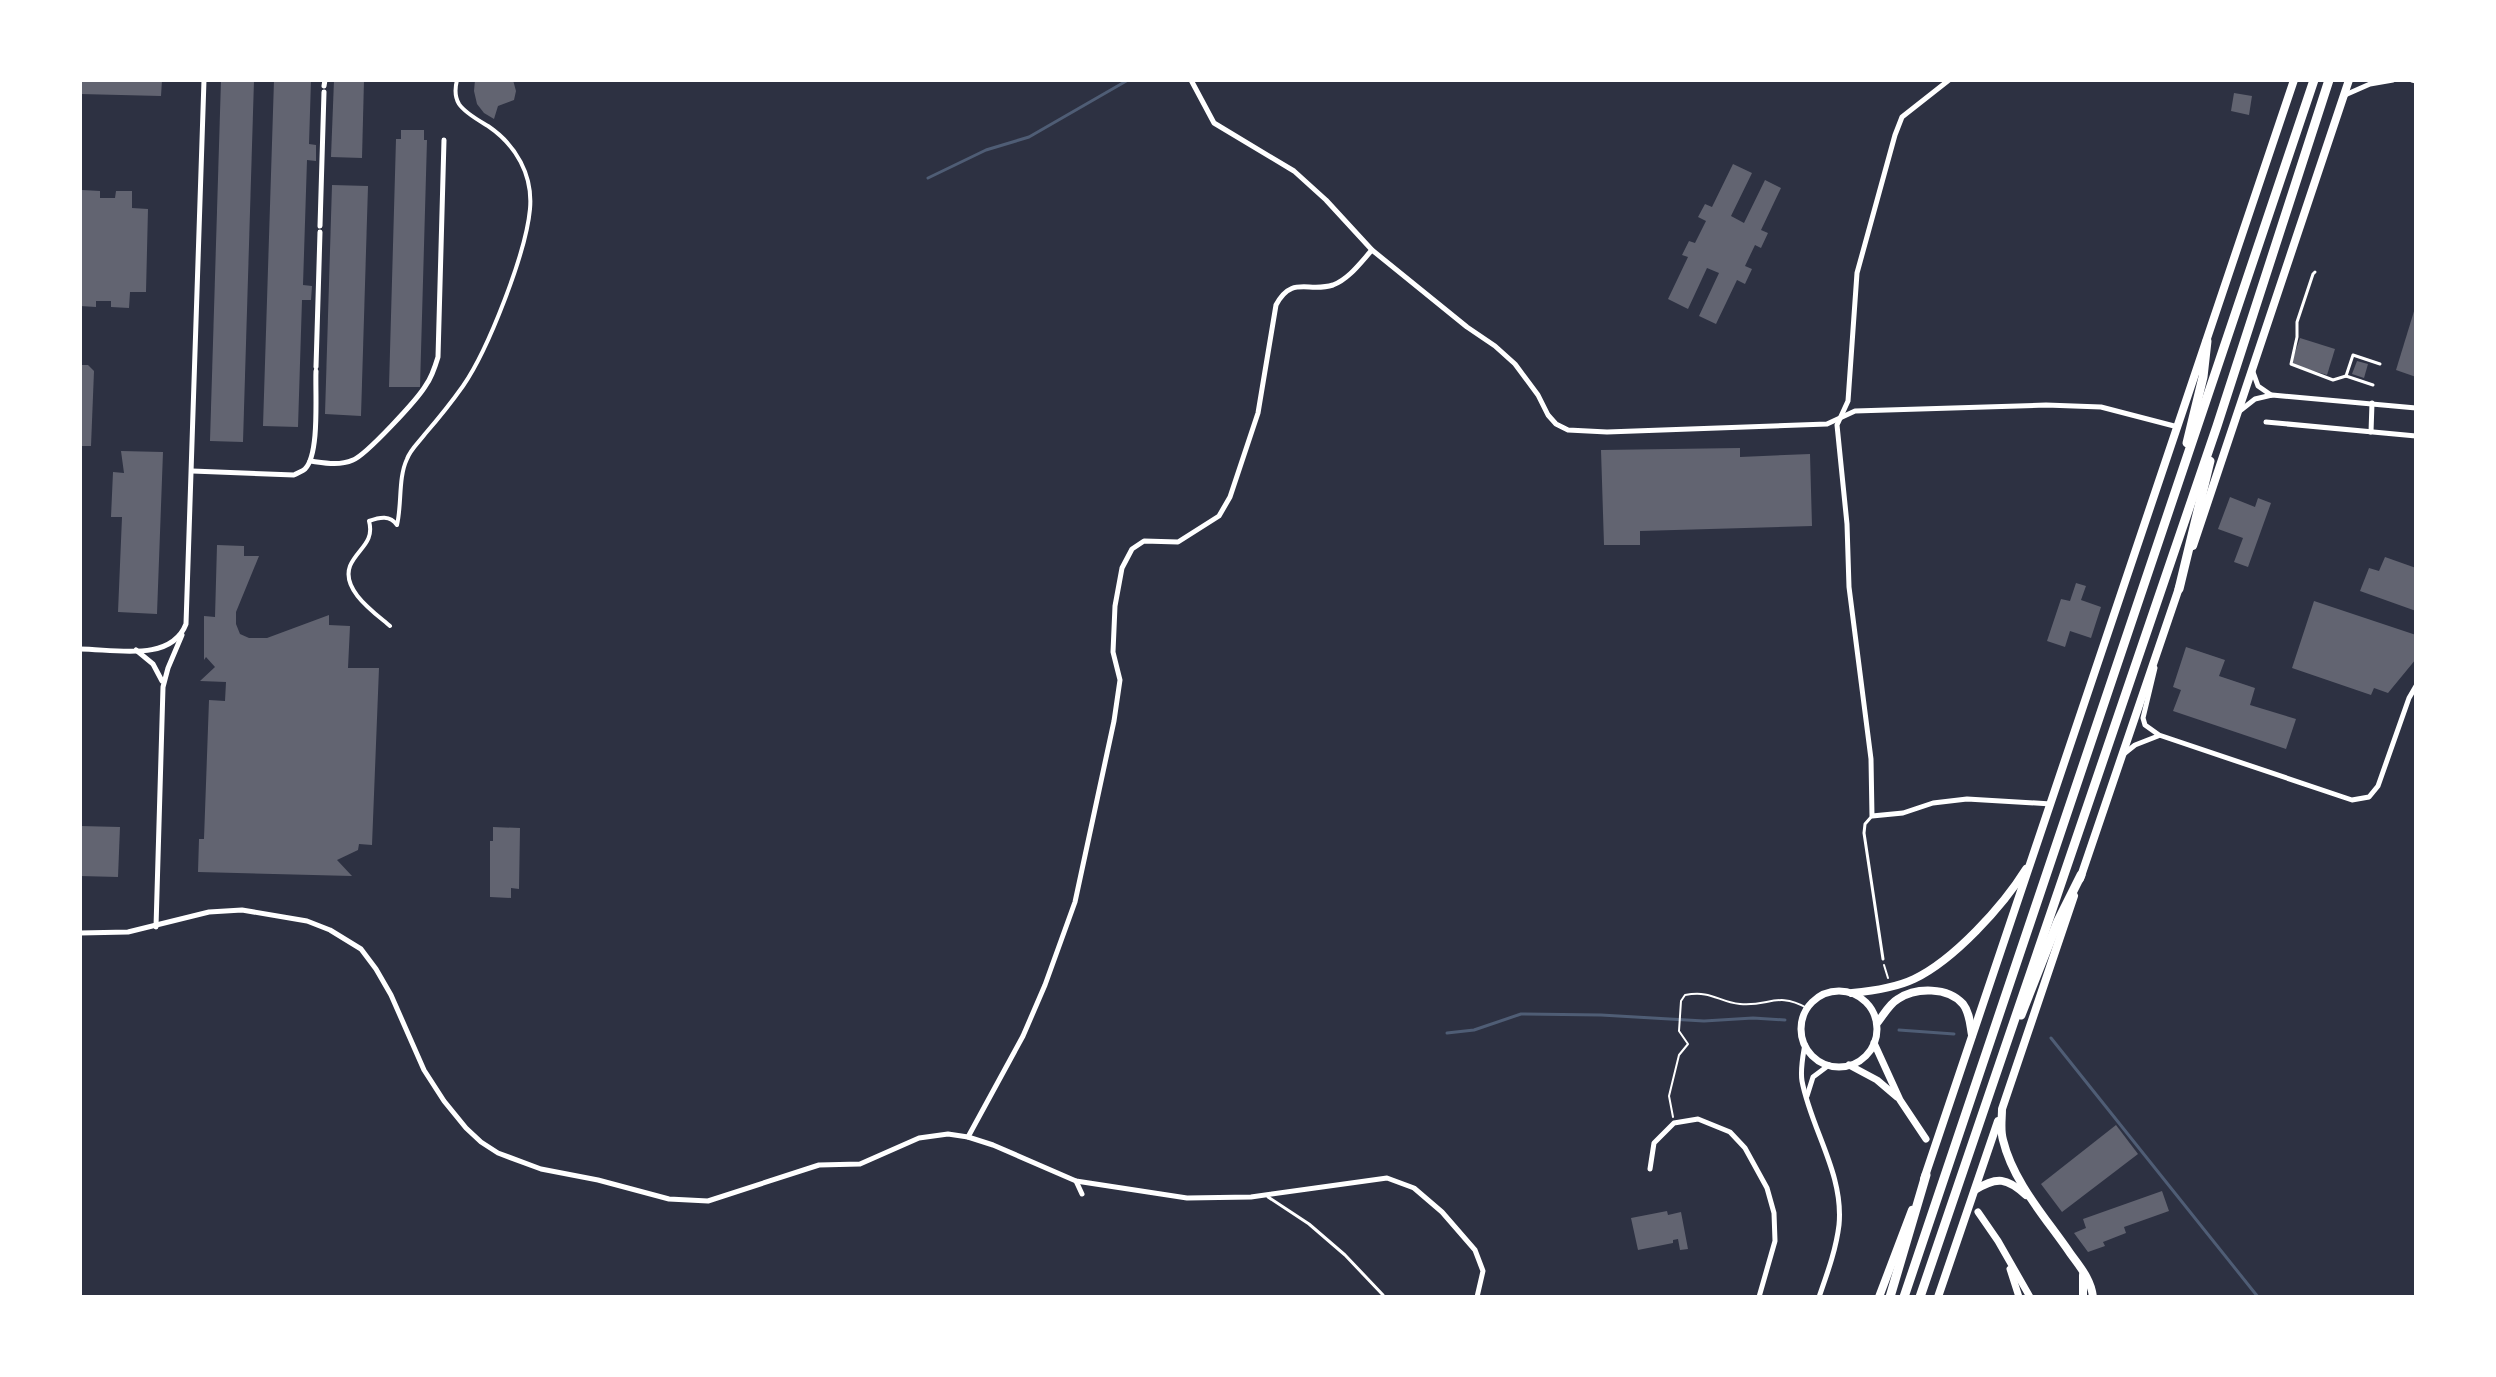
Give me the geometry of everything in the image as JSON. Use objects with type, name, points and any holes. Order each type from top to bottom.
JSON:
[{"type":"highway","points":[[1904,1297],[2314,80]]},
{"type":"highway","points":[[1920,1297],[2217,426],[2329,80]]},
{"type":"highway","points":[[2185,464],[2203,377],[2207,341]]},
{"type":"highway","points":[[2179,589],[2217,426]]},
{"type":"highway","points":[[1982,1115],[2058,921],[2081,875]]},
{"type":"highway","points":[[1890,1297],[1926,1175]]},
{"type":"main road","points":[[1879,1297],[1926,1175],[2294,80]]},
{"type":"main road","points":[[1938,1297],[2349,80]]},
{"type":"main road","points":[[1852,993],[1890,987],[1917,978],[1938,963],[1992,915],[2033,858]]},
{"type":"main road","points":[[1877,1023],[1895,1000],[1913,992],[1943,991],[1962,1004],[1968,1014],[1972,1035]]},
{"type":"main road","points":[[2002,1109],[2003,1141],[2012,1165],[2033,1201],[2082,1270],[2093,1295]]},
{"type":"main road","points":[[1975,1190],[1989,1181],[2002,1180],[2033,1201]]},
{"type":"main road","points":[[2082,1270],[2083,1297]]},
{"type":"street","points":[[163,687],[168,668],[180,645],[187,617],[204,80]]},
{"type":"street","points":[[390,626],[360,598],[350,580],[350,567],[367,541],[371,526],[369,521],[379,517],[389,518],[397,525],[407,458],[474,367],[507,290],[529,213],[529,186],[519,158],[508,143],[464,110],[455,94],[457,80]]},
{"type":"street","points":[[1191,80],[1214,123],[1294,171],[1372,250],[1515,364],[1556,424],[1568,430],[1607,432],[1827,424],[1855,411],[2046,405],[2101,407],[2178,427]]},
{"type":"street","points":[[1949,80],[1902,117],[1895,135],[1857,273],[1848,401],[1837,425],[1847,524],[1849,587],[1871,759],[1872,816],[1903,813],[1950,800],[2052,804]]},
{"type":"street","points":[[2344,95],[2370,84],[2393,80]]},
{"type":"street","points":[[192,471],[294,475],[304,470],[310,461],[314,444],[324,86]]},
{"type":"street","points":[[310,461],[344,464],[358,459],[426,387],[435,369],[438,357],[444,140]]},
{"type":"street","points":[[968,1137],[1023,1036],[1075,902],[1120,680],[1113,652],[1115,606],[1122,568],[1132,549],[1144,541],[1178,542],[1219,516],[1230,497],[1258,413],[1276,305],[1282,294],[1297,286],[1333,285],[1349,275],[1372,250]]},
{"type":"street","points":[[2252,370],[2258,386],[2272,395]]},
{"type":"street","points":[[2237,414],[2255,399],[2272,395],[2416,408]]},
{"type":"street","points":[[2371,432],[2372,403]]},
{"type":"street","points":[[2266,422],[2416,436]]},
{"type":"street","points":[[80,649],[154,650],[177,640],[184,630]]},
{"type":"street","points":[[2163,635],[2143,718],[2145,725],[2159,735],[2352,800],[2361,800],[2374,793],[2378,786],[2416,686]]},
{"type":"street","points":[[135,650],[153,664],[163,687],[156,927]]},
{"type":"street","points":[[2121,759],[2135,745],[2159,735]]},
{"type":"street","points":[[80,933],[128,932],[209,912],[242,910],[307,921],[350,941],[361,949],[376,969],[424,1070],[466,1128],[498,1153],[541,1169],[669,1199],[708,1201],[819,1165],[867,1162],[919,1138],[948,1134],[968,1137],[1076,1181],[1187,1198],[1265,1195],[1387,1178],[1414,1188],[1442,1212],[1475,1250],[1483,1271],[1477,1297]]},
{"type":"street","points":[[1849,1065],[1868,1053],[1874,1043],[1877,1023],[1869,1005],[1852,993],[1840,990],[1827,993],[1807,1008],[1802,1032],[1805,1044],[1811,1053],[1829,1065],[1849,1065],[1877,1080],[1900,1100]]},
{"type":"street","points":[[1874,1043],[1900,1100],[1926,1139]]},
{"type":"street","points":[[1805,1044],[1801,1072],[1827,1155],[1839,1223],[1819,1297]]},
{"type":"street","points":[[1807,1097],[1813,1077],[1829,1065]]},
{"type":"street","points":[[1650,1169],[1654,1143],[1674,1123],[1698,1119],[1730,1132],[1745,1148],[1767,1188],[1774,1213],[1775,1241],[1759,1297]]},
{"type":"street","points":[[1076,1181],[1082,1194]]},
{"type":"street","points":[[1978,1212],[2030,1297]]},
{"type":"street","points":[[1998,1241],[2019,1297]]},
{"type":"lane","points":[[2315,272],[2297,322],[2291,364],[2333,380],[2346,376],[2373,385]]},
{"type":"lane","points":[[2346,376],[2353,355],[2380,364]]},
{"type":"lane","points":[[1872,816],[1865,824],[1864,833],[1883,959]]},
{"type":"lane","points":[[1265,1195],[1309,1224],[1345,1255],[1383,1295]]},
{"type":"path","points":[[1883,959],[1890,987]]},
{"type":"path","points":[[1674,1123],[1669,1096],[1679,1055],[1688,1044],[1679,1031],[1681,1001],[1685,995],[1710,994],[1738,1004],[1777,999],[1794,1001],[1807,1008]]},
{"type":"building","points":[[80,80],[162,80],[161,96],[80,94]]},
{"type":"building","points":[[221,80],[254,80],[243,442],[210,441]]},
{"type":"building","points":[[274,80],[311,80],[309,144],[316,145],[316,161],[307,160],[303,285],[312,286],[311,300],[302,300],[298,427],[263,426]]},
{"type":"building","points":[[334,80],[364,80],[362,158],[331,157]]},
{"type":"building","points":[[475,80],[513,80],[516,91],[514,100],[498,106],[494,119],[477,104]]},
{"type":"building","points":[[2234,93],[2252,96],[2249,115],[2231,111]]},
{"type":"building","points":[[401,130],[424,130],[424,140],[427,140],[420,387],[389,387],[396,139],[401,139]]},
{"type":"building","points":[[1733,164],[1752,173],[1731,216],[1744,223],[1765,180],[1781,188],[1761,230],[1768,233],[1761,248],[1755,245],[1745,266],[1752,269],[1745,284],[1737,280],[1716,324],[1699,316],[1719,273],[1707,268],[1688,309],[1668,299],[1688,257],[1682,255],[1689,241],[1695,243],[1706,221],[1698,217],[1705,204],[1712,207]]},
{"type":"building","points":[[332,185],[368,186],[361,416],[325,414]]},
{"type":"building","points":[[82,190],[100,191],[100,198],[115,198],[116,191],[132,191],[132,208],[148,209],[146,292],[130,292],[129,308],[111,307],[111,301],[96,301],[96,307],[80,306]]},
{"type":"building","points":[[2416,309],[2416,377],[2396,370]]},
{"type":"building","points":[[2300,338],[2335,349],[2327,375],[2291,364]]},
{"type":"building","points":[[2357,361],[2368,364],[2364,378],[2352,374]]},
{"type":"building","points":[[80,365],[88,365],[94,371],[91,446],[80,446]]},
{"type":"building","points":[[1740,448],[1740,457],[1810,454],[1812,526],[1640,531],[1640,545],[1604,545],[1601,450]]},
{"type":"building","points":[[121,451],[163,452],[157,614],[118,612],[122,517],[111,517],[113,472],[124,473]]},
{"type":"building","points":[[2230,497],[2255,507],[2258,498],[2271,503],[2248,567],[2234,562],[2243,538],[2218,529]]},
{"type":"building","points":[[217,545],[244,546],[244,556],[259,556],[236,612],[240,634],[249,638],[267,638],[329,615],[329,625],[350,626],[348,668],[379,668],[372,845],[359,844],[358,850],[337,860],[352,876],[198,872],[199,839],[204,839],[209,700],[225,701],[226,682],[200,681],[215,667],[206,657],[204,660],[204,616],[215,617]]},
{"type":"building","points":[[2385,557],[2416,568],[2416,611],[2360,591],[2369,568],[2379,571]]},
{"type":"building","points":[[2076,583],[2086,586],[2081,600],[2101,607],[2091,638],[2070,631],[2065,647],[2047,641],[2061,599],[2070,601]]},
{"type":"building","points":[[2314,601],[2416,635],[2416,659],[2388,693],[2374,688],[2371,695],[2292,668]]},
{"type":"building","points":[[2186,647],[2225,660],[2219,676],[2255,688],[2250,705],[2296,719],[2286,749],[2173,711],[2181,690],[2173,687]]},
{"type":"building","points":[[80,826],[120,827],[118,877],[80,876]]},
{"type":"building","points":[[493,827],[520,828],[519,889],[511,888],[511,898],[490,897]]},
{"type":"building","points":[[2116,1125],[2138,1154],[2062,1212],[2041,1184]]},
{"type":"building","points":[[2162,1191],[2169,1211],[2124,1227],[2126,1233],[2103,1242],[2105,1246],[2088,1252],[2074,1233],[2086,1228],[2083,1219]]},
{"type":"building","points":[[1667,1211],[1668,1215],[1681,1212],[1688,1249],[1680,1250],[1678,1239],[1673,1243],[1638,1250],[1631,1218]]},
{"type":"waterway","points":[[928,178],[986,150],[1029,137],[1128,80]]},
{"type":"waterway","points":[[1447,1033],[1474,1030],[1521,1014],[1704,1021],[1785,1020]]},
{"type":"waterway","points":[[1899,1030],[1954,1034]]},
{"type":"waterway","points":[[2051,1038],[2258,1297]]}]
